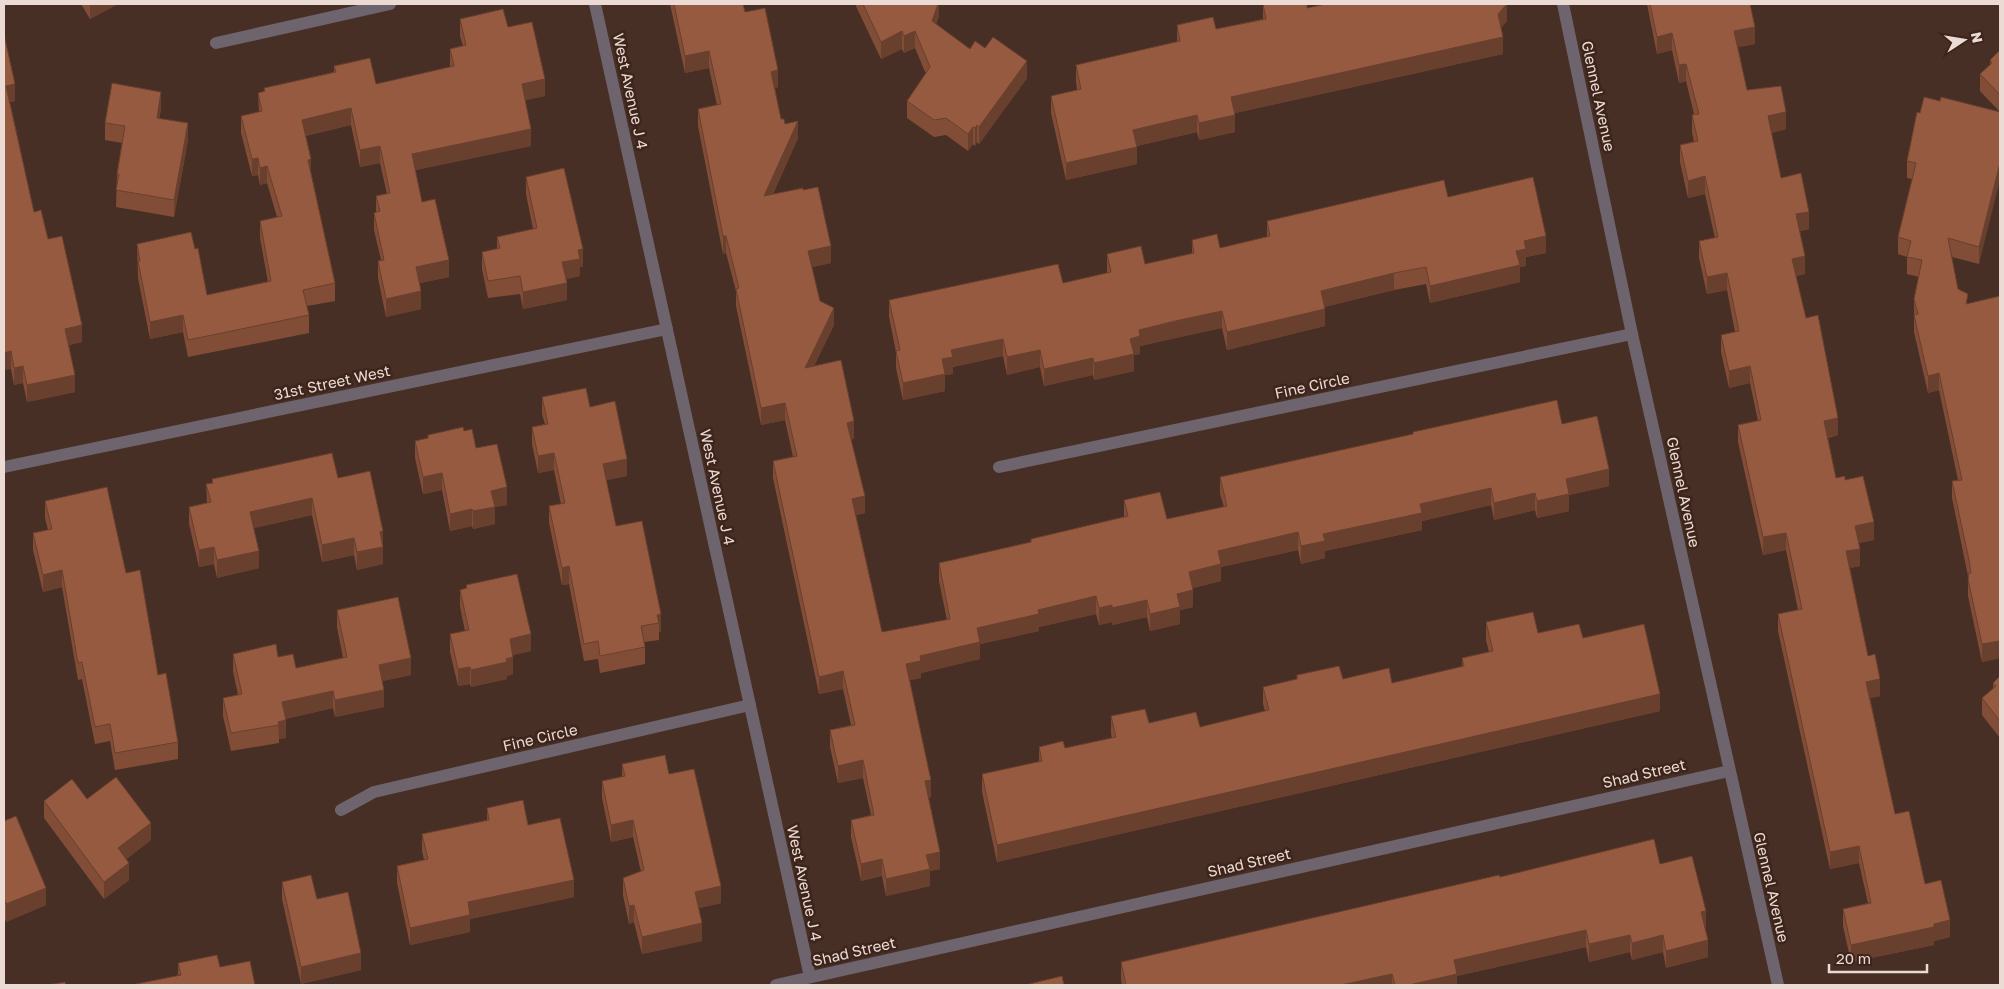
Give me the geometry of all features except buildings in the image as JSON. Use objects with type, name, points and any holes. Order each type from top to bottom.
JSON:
[{"type":"street","points":[[216,43],[390,4]]},
{"type":"street","name":"West Avenue J 4","points":[[595,4],[810,977]]},
{"type":"street","name":"Glennel Avenue","points":[[1563,4],[1632,334],[1778,985]]},
{"type":"street","name":"31st Street West","points":[[4,467],[667,329]]},
{"type":"street","name":"Fine Circle","points":[[999,467],[1632,334]]},
{"type":"street","name":"Fine Circle","points":[[341,810],[374,792],[750,705]]},
{"type":"street","name":"Shad Street","points":[[776,985],[1729,771]]}]
